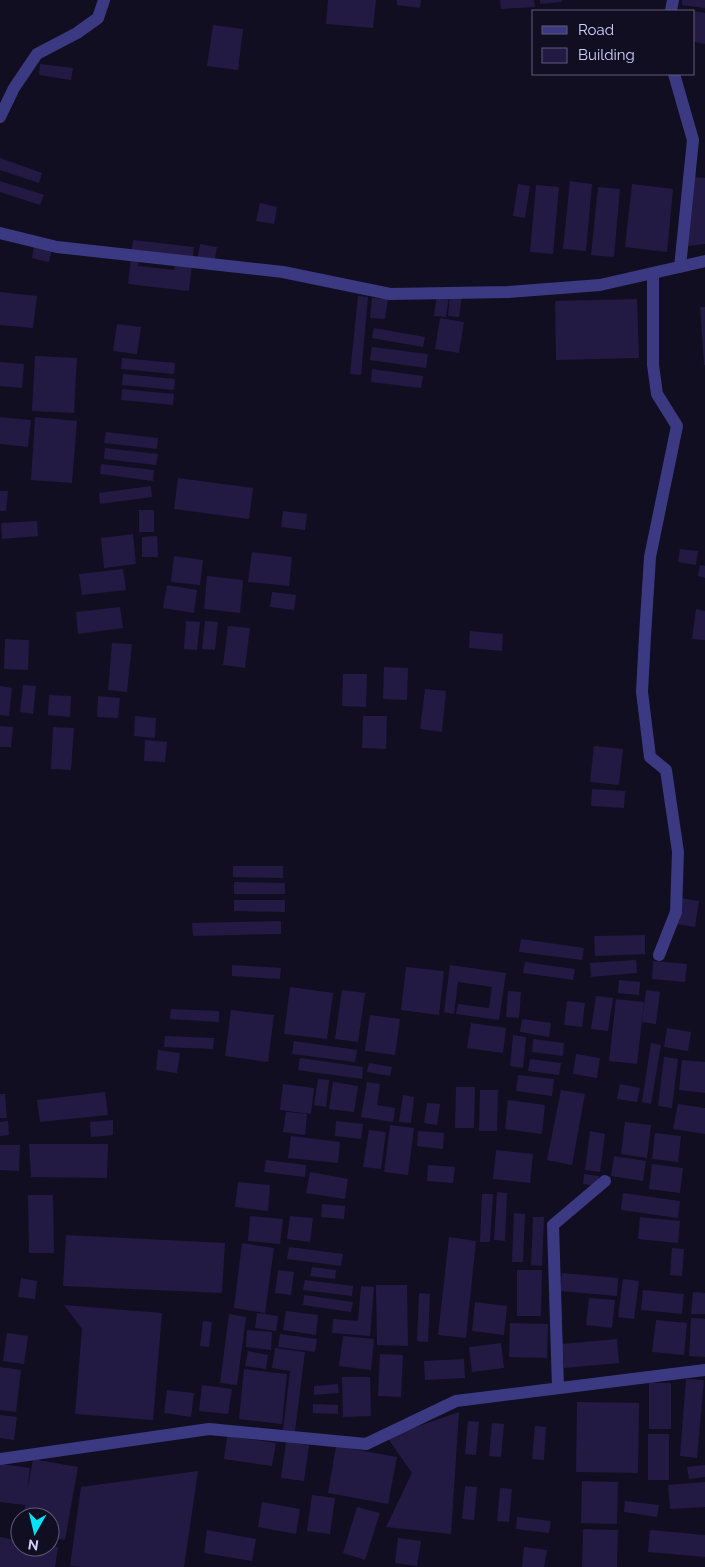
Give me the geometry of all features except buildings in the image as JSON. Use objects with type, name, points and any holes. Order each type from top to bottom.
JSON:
[{"type":"street","points":[[0,117],[14,88],[36,54],[77,32],[98,18],[104,0]]},
{"type":"street","points":[[674,75],[693,140],[680,267]]},
{"type":"street","points":[[0,232],[56,247],[283,272],[390,294],[508,292],[600,285],[705,261]]},
{"type":"street","points":[[653,273],[653,365],[657,394],[677,426],[650,557],[642,692],[650,758],[666,770],[678,852],[676,912],[660,955]]},
{"type":"street","points":[[558,1388],[553,1225],[605,1182]]},
{"type":"street","points":[[0,1459],[209,1429],[366,1444],[456,1401],[705,1370]]}]
